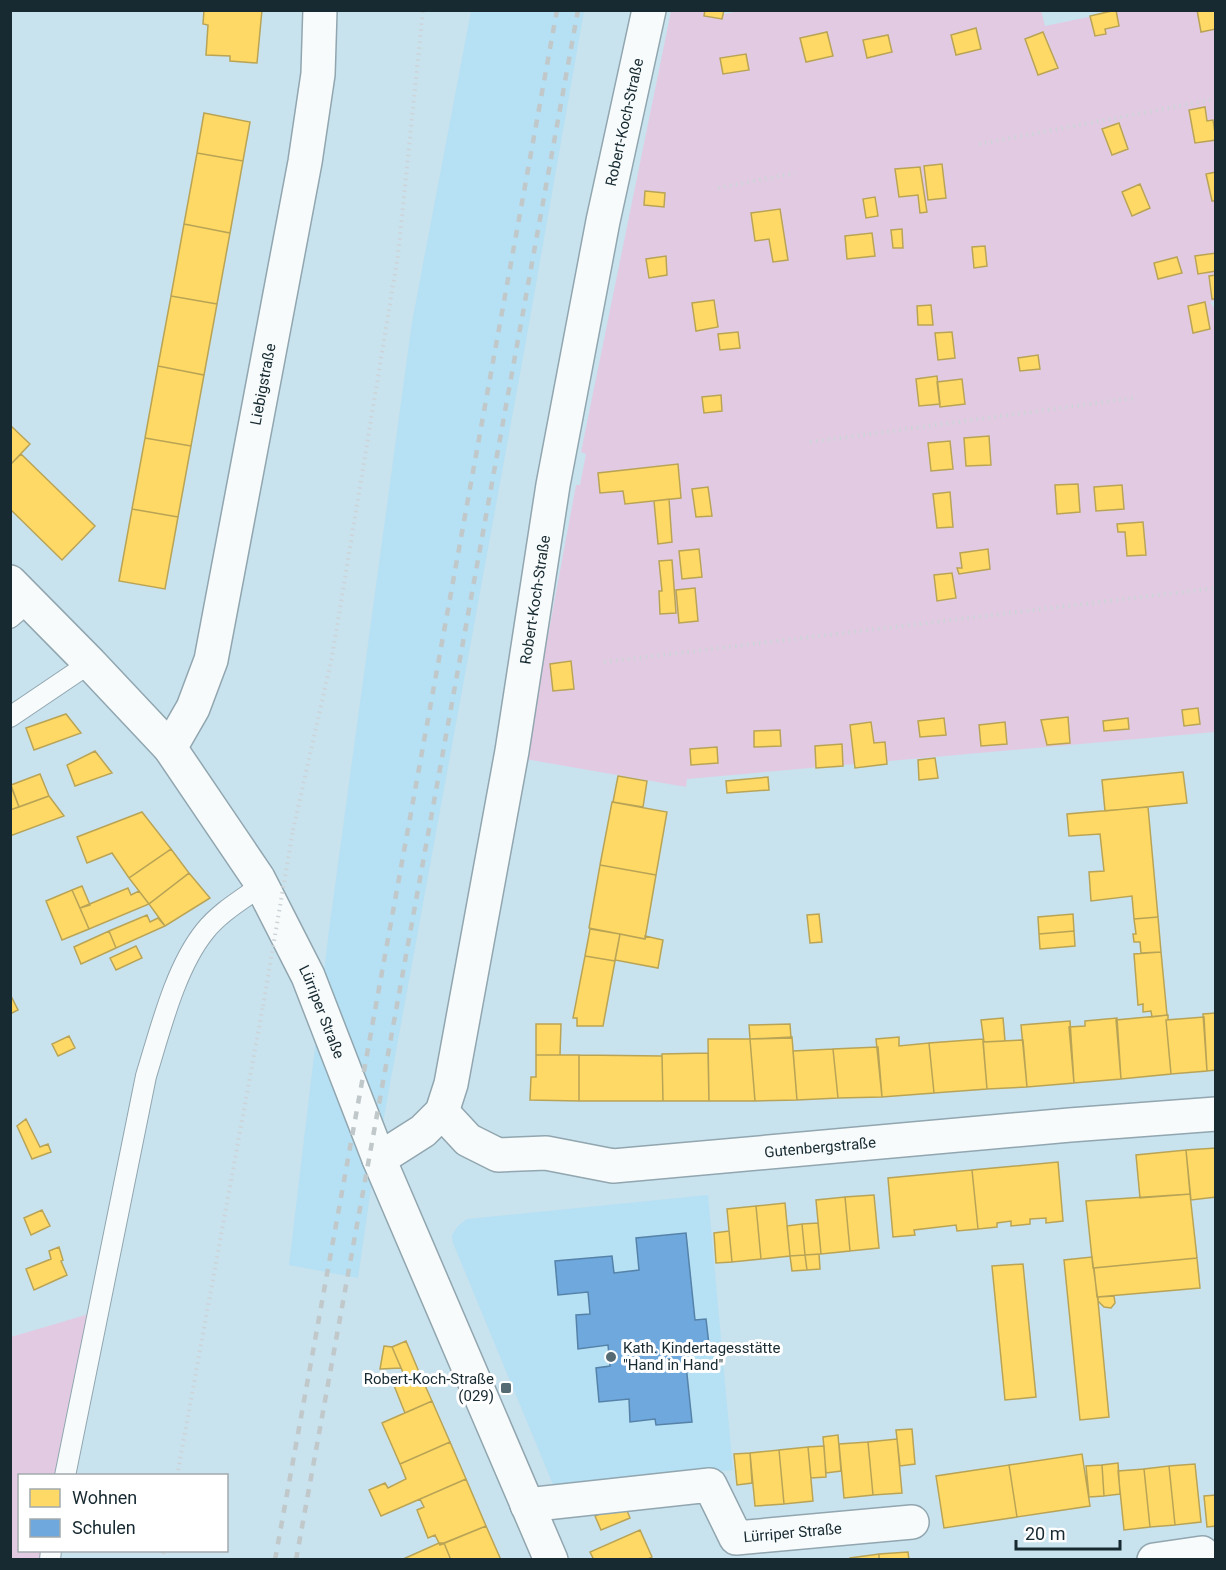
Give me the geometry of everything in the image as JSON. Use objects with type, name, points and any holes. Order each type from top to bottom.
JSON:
[{"type":"street","name":"Liebigstraße","points":[[170,748],[193,708],[211,660],[305,162],[318,74],[320,10]]},
{"type":"street","name":"Robert-Koch-Straße","points":[[379,1159],[423,1131],[442,1112],[451,1084],[512,751],[562,441],[603,221],[648,10]]},
{"type":"street","name":"Lürriper Straße","points":[[17,601],[90,663],[170,748],[262,885],[308,976],[379,1159],[551,1560]]},
{"type":"street","name":"Gutenbergstraße","points":[[442,1112],[468,1140],[498,1155],[546,1154],[613,1166],[1215,1114]]},
{"type":"street","name":"Lürriper Straße","points":[[527,1505],[710,1485],[736,1538],[912,1522]]},
{"type":"street","points":[[1154,1560],[1202,1553],[1209,1560]]},
{"type":"lane","points":[[10,717],[90,663]]},
{"type":"lane","points":[[65,1474],[146,1076],[162,1023],[186,960],[205,931],[228,910],[262,885]]},
{"type":"path","points":[[177,1474],[293,830],[332,657],[398,255],[423,10]]},
{"type":"path","points":[[979,144],[1215,99]]},
{"type":"path","points":[[718,188],[795,173]]},
{"type":"path","points":[[810,442],[1134,398]]},
{"type":"path","points":[[604,662],[1215,588]]},
{"type":"shaded area","points":[[744,10],[1041,10],[1045,26],[1117,11],[1215,11],[1216,301],[1210,302],[1216,311],[1215,732],[687,779],[686,787],[525,759],[576,485],[580,485],[586,454],[581,452],[671,11],[722,11],[720,15]]},
{"type":"shaded area","points":[[471,11],[584,11],[371,1188],[358,1278],[289,1265],[329,930],[412,322]]},
{"type":"shaded area","name":"Kath. Kindertagesstätte \"Hand in Hand\"","points":[[708,1195],[733,1470],[554,1487],[453,1243],[452,1235],[467,1219]]},
{"type":"shaded area","points":[[89,1314],[57,1474],[18,1474],[18,1552],[43,1552],[41,1559],[11,1560],[11,1337]]},
{"type":"building: Wohnen","points":[[204,10],[262,10],[257,63],[230,61],[230,56],[206,55],[208,25],[203,24]]},
{"type":"building: Wohnen","points":[[705,10],[724,10],[722,19],[704,16]]},
{"type":"building: Wohnen","points":[[1116,10],[1119,26],[1105,29],[1106,34],[1095,36],[1090,16]]},
{"type":"building: Wohnen","points":[[1197,10],[1216,10],[1216,29],[1201,32]]},
{"type":"building: Wohnen","points":[[976,28],[981,49],[956,55],[951,35]]},
{"type":"building: Wohnen","points":[[827,32],[833,56],[806,62],[800,38]]},
{"type":"building: Wohnen","points":[[1043,32],[1058,68],[1038,75],[1025,39]]},
{"type":"building: Wohnen","points":[[888,35],[892,52],[867,58],[863,40]]},
{"type":"building: Wohnen","points":[[746,54],[749,70],[723,74],[720,58]]},
{"type":"building: Wohnen","points":[[1205,107],[1207,121],[1213,120],[1216,140],[1195,143],[1189,110]]},
{"type":"building: Wohnen","points":[[204,113],[250,122],[243,161],[197,153]]},
{"type":"building: Wohnen","points":[[1119,123],[1128,149],[1112,155],[1102,129]]},
{"type":"building: Wohnen","points":[[197,153],[243,161],[230,233],[184,224]]},
{"type":"building: Wohnen","points":[[942,164],[946,198],[928,200],[924,166]]},
{"type":"building: Wohnen","points":[[920,167],[927,212],[920,213],[918,195],[899,197],[895,169]]},
{"type":"building: Wohnen","points":[[1216,172],[1216,201],[1212,201],[1206,174]]},
{"type":"building: Wohnen","points":[[1140,184],[1150,208],[1132,216],[1122,192]]},
{"type":"building: Wohnen","points":[[645,191],[665,193],[664,207],[644,205]]},
{"type":"building: Wohnen","points":[[875,197],[878,216],[866,218],[863,199]]},
{"type":"building: Wohnen","points":[[780,209],[788,260],[773,262],[769,239],[755,241],[751,213]]},
{"type":"building: Wohnen","points":[[184,224],[230,233],[217,304],[171,296]]},
{"type":"building: Wohnen","points":[[902,229],[903,248],[893,248],[891,230]]},
{"type":"building: Wohnen","points":[[872,233],[875,256],[847,259],[845,236]]},
{"type":"building: Wohnen","points":[[985,246],[987,266],[974,268],[972,247]]},
{"type":"building: Wohnen","points":[[1216,253],[1216,271],[1198,274],[1195,256]]},
{"type":"building: Wohnen","points":[[666,256],[667,275],[649,278],[646,259]]},
{"type":"building: Wohnen","points":[[1177,257],[1182,273],[1158,279],[1154,263]]},
{"type":"building: Wohnen","points":[[1216,275],[1216,299],[1212,299],[1209,276]]},
{"type":"building: Wohnen","points":[[171,296],[217,304],[204,375],[158,366]]},
{"type":"building: Wohnen","points":[[714,300],[718,327],[696,331],[692,303]]},
{"type":"building: Wohnen","points":[[1205,302],[1210,329],[1193,333],[1188,306]]},
{"type":"building: Wohnen","points":[[931,305],[933,325],[918,325],[917,306]]},
{"type":"building: Wohnen","points":[[738,332],[740,348],[720,350],[718,334]]},
{"type":"building: Wohnen","points":[[952,332],[955,358],[938,360],[935,333]]},
{"type":"building: Wohnen","points":[[1038,355],[1040,369],[1020,371],[1018,358]]},
{"type":"building: Wohnen","points":[[158,366],[204,375],[191,446],[145,438]]},
{"type":"building: Wohnen","points":[[937,376],[940,404],[919,406],[916,379]]},
{"type":"building: Wohnen","points":[[962,379],[965,404],[940,407],[937,382]]},
{"type":"building: Wohnen","points":[[721,395],[722,411],[704,413],[702,397]]},
{"type":"building: Wohnen","points":[[10,425],[30,444],[10,465]]},
{"type":"building: Wohnen","points":[[989,436],[991,465],[966,466],[964,438]]},
{"type":"building: Wohnen","points":[[145,438],[191,446],[178,517],[132,509]]},
{"type":"building: Wohnen","points":[[950,441],[953,469],[931,471],[928,443]]},
{"type":"building: Wohnen","points":[[21,454],[95,526],[62,560],[10,509],[10,465]]},
{"type":"building: Wohnen","points":[[678,464],[681,498],[625,504],[623,491],[600,493],[598,473]]},
{"type":"building: Wohnen","points":[[1078,484],[1080,512],[1057,514],[1055,485]]},
{"type":"building: Wohnen","points":[[1122,485],[1124,509],[1096,511],[1094,487]]},
{"type":"building: Wohnen","points":[[708,487],[712,516],[696,517],[692,489]]},
{"type":"building: Wohnen","points":[[950,492],[953,527],[937,528],[933,494]]},
{"type":"building: Wohnen","points":[[669,499],[672,542],[658,544],[654,501]]},
{"type":"building: Wohnen","points":[[132,509],[178,517],[165,589],[119,581]]},
{"type":"building: Wohnen","points":[[1143,522],[1146,555],[1127,556],[1125,532],[1118,532],[1117,524]]},
{"type":"building: Wohnen","points":[[699,549],[702,577],[682,579],[679,551]]},
{"type":"building: Wohnen","points":[[988,549],[990,569],[959,574],[957,568],[962,568],[960,553]]},
{"type":"building: Wohnen","points":[[672,560],[676,613],[660,614],[659,591],[662,591],[659,561]]},
{"type":"building: Wohnen","points":[[952,573],[956,598],[937,601],[934,575]]},
{"type":"building: Wohnen","points":[[695,588],[698,621],[679,623],[676,590]]},
{"type":"building: Wohnen","points":[[571,661],[574,689],[553,691],[550,664]]},
{"type":"building: Wohnen","points":[[1198,708],[1200,724],[1184,726],[1182,710]]},
{"type":"building: Wohnen","points":[[66,714],[81,733],[34,750],[26,728]]},
{"type":"building: Wohnen","points":[[1068,717],[1070,743],[1047,745],[1041,720]]},
{"type":"building: Wohnen","points":[[944,718],[946,735],[920,737],[918,721]]},
{"type":"building: Wohnen","points":[[1128,718],[1129,729],[1104,731],[1103,721]]},
{"type":"building: Wohnen","points":[[871,722],[874,743],[885,742],[887,764],[855,768],[850,725]]},
{"type":"building: Wohnen","points":[[1005,722],[1007,744],[981,746],[979,725]]},
{"type":"building: Wohnen","points":[[780,730],[781,746],[754,747],[754,731]]},
{"type":"building: Wohnen","points":[[842,744],[843,766],[816,768],[815,746]]},
{"type":"building: Wohnen","points":[[717,747],[718,763],[691,765],[690,749]]},
{"type":"building: Wohnen","points":[[95,751],[112,773],[75,786],[67,765]]},
{"type":"building: Wohnen","points":[[935,758],[938,778],[919,780],[918,760]]},
{"type":"building: Wohnen","points":[[1183,772],[1187,803],[1105,811],[1102,780]]},
{"type":"building: Wohnen","points":[[40,774],[49,796],[19,807],[11,785]]},
{"type":"building: Wohnen","points":[[618,776],[647,781],[643,807],[613,802]]},
{"type":"building: Wohnen","points":[[768,777],[769,790],[727,793],[726,781]]},
{"type":"building: Wohnen","points":[[10,784],[19,807],[10,810]]},
{"type":"building: Wohnen","points":[[49,796],[64,816],[10,836],[10,810]]},
{"type":"building: Wohnen","points":[[612,802],[667,812],[656,875],[600,865]]},
{"type":"building: Wohnen","points":[[1148,807],[1158,917],[1134,919],[1132,896],[1091,901],[1089,872],[1104,871],[1100,834],[1069,836],[1067,814]]},
{"type":"building: Wohnen","points":[[142,812],[171,849],[129,878],[112,853],[87,863],[77,837]]},
{"type":"building: Wohnen","points":[[171,849],[189,873],[149,904],[129,878]]},
{"type":"building: Wohnen","points":[[600,865],[656,875],[645,939],[589,928]]},
{"type":"building: Wohnen","points":[[189,873],[210,898],[165,926],[149,904]]},
{"type":"building: Wohnen","points":[[82,886],[90,905],[80,908],[72,890]]},
{"type":"building: Wohnen","points":[[128,888],[131,895],[139,891],[149,904],[89,929],[80,908]]},
{"type":"building: Wohnen","points":[[72,890],[89,929],[62,940],[46,901]]},
{"type":"building: Wohnen","points":[[819,914],[822,942],[810,943],[807,915]]},
{"type":"building: Wohnen","points":[[1073,914],[1074,931],[1039,934],[1038,917]]},
{"type":"building: Wohnen","points":[[147,915],[150,922],[158,918],[165,926],[116,948],[109,931]]},
{"type":"building: Wohnen","points":[[1158,917],[1161,952],[1141,953],[1140,942],[1134,942],[1133,934],[1136,934],[1134,919]]},
{"type":"building: Wohnen","points":[[590,929],[620,934],[615,961],[585,956]]},
{"type":"building: Wohnen","points":[[109,931],[116,948],[81,964],[74,947]]},
{"type":"building: Wohnen","points":[[1074,931],[1075,946],[1040,949],[1039,934]]},
{"type":"building: Wohnen","points":[[620,934],[663,940],[658,968],[615,960]]},
{"type":"building: Wohnen","points":[[136,946],[142,958],[116,970],[110,958]]},
{"type":"building: Wohnen","points":[[1161,952],[1167,1015],[1152,1017],[1151,1011],[1143,1012],[1143,1004],[1138,1005],[1134,954]]},
{"type":"building: Wohnen","points":[[585,956],[615,961],[603,1026],[577,1026],[577,1018],[573,1018]]},
{"type":"building: Wohnen","points":[[10,997],[18,1010],[10,1014]]},
{"type":"building: Wohnen","points":[[1216,1013],[1216,1070],[1207,1071],[1203,1014]]},
{"type":"building: Wohnen","points":[[1168,1015],[1168,1020],[1166,1020],[1171,1074],[1121,1079],[1116,1020]]},
{"type":"building: Wohnen","points":[[1204,1017],[1207,1071],[1171,1074],[1166,1020]]},
{"type":"building: Wohnen","points":[[1003,1018],[1005,1041],[984,1042],[981,1020]]},
{"type":"building: Wohnen","points":[[1117,1018],[1121,1079],[1074,1083],[1069,1027],[1085,1026],[1085,1021]]},
{"type":"building: Wohnen","points":[[1070,1021],[1074,1083],[1027,1087],[1021,1025]]},
{"type":"building: Wohnen","points":[[536,1024],[561,1024],[560,1055],[536,1055]]},
{"type":"building: Wohnen","points":[[790,1024],[791,1038],[750,1039],[749,1025]]},
{"type":"building: Wohnen","points":[[69,1036],[75,1048],[58,1056],[52,1044]]},
{"type":"building: Wohnen","points":[[792,1037],[797,1100],[755,1101],[750,1039]]},
{"type":"building: Wohnen","points":[[899,1037],[899,1046],[929,1043],[934,1093],[882,1097],[876,1039]]},
{"type":"building: Wohnen","points":[[708,1039],[750,1039],[755,1101],[709,1101]]},
{"type":"building: Wohnen","points":[[983,1039],[987,1089],[934,1093],[929,1043]]},
{"type":"building: Wohnen","points":[[1023,1040],[1027,1087],[987,1089],[983,1042]]},
{"type":"building: Wohnen","points":[[878,1047],[882,1097],[838,1098],[833,1049]]},
{"type":"building: Wohnen","points":[[833,1049],[838,1098],[797,1100],[793,1051]]},
{"type":"building: Wohnen","points":[[708,1053],[709,1101],[663,1101],[662,1054]]},
{"type":"building: Wohnen","points":[[536,1055],[579,1055],[579,1101],[530,1100],[531,1077],[536,1077]]},
{"type":"building: Wohnen","points":[[579,1055],[662,1056],[663,1101],[579,1101]]},
{"type":"building: Wohnen","points":[[26,1119],[40,1147],[48,1144],[51,1152],[32,1159],[17,1126]]},
{"type":"building: Wohnen","points":[[1216,1148],[1216,1197],[1191,1200],[1186,1150]]},
{"type":"building: Wohnen","points":[[1186,1150],[1190,1194],[1140,1198],[1136,1155]]},
{"type":"building: Wohnen","points":[[1058,1162],[1063,1221],[1046,1223],[1046,1218],[1030,1219],[1030,1224],[1011,1226],[1011,1221],[997,1223],[997,1227],[978,1229],[972,1170]]},
{"type":"building: Wohnen","points":[[972,1170],[978,1229],[957,1231],[956,1225],[914,1230],[915,1235],[893,1237],[888,1178]]},
{"type":"building: Wohnen","points":[[1190,1194],[1197,1258],[1093,1268],[1086,1201]]},
{"type":"building: Wohnen","points":[[874,1195],[879,1248],[850,1251],[845,1197]]},
{"type":"building: Wohnen","points":[[845,1197],[850,1251],[821,1254],[816,1200]]},
{"type":"building: Wohnen","points":[[785,1203],[790,1256],[761,1259],[756,1206]]},
{"type":"building: Wohnen","points":[[756,1206],[761,1259],[732,1262],[727,1209]]},
{"type":"building: Wohnen","points":[[42,1210],[50,1226],[31,1235],[24,1218]]},
{"type":"building: Wohnen","points":[[818,1223],[821,1254],[805,1255],[802,1224]]},
{"type":"building: Wohnen","points":[[802,1224],[805,1255],[790,1256],[787,1226]]},
{"type":"building: Wohnen","points":[[729,1231],[732,1262],[716,1263],[714,1233]]},
{"type":"building: Wohnen","points":[[59,1247],[63,1260],[61,1261],[67,1275],[34,1290],[26,1269],[51,1259],[49,1251]]},
{"type":"building: Wohnen","points":[[819,1254],[820,1269],[807,1270],[805,1255]]},
{"type":"building: Wohnen","points":[[805,1255],[807,1270],[792,1271],[790,1256]]},
{"type":"building: Wohnen","points":[[1092,1257],[1109,1417],[1080,1420],[1064,1260]]},
{"type":"building: Wohnen","points":[[1197,1258],[1200,1288],[1097,1297],[1094,1268]]},
{"type":"building: Wohnen","points":[[1023,1264],[1036,1397],[1005,1400],[992,1266]]},
{"type":"building: Wohnen","points":[[1114,1296],[1115,1303],[1111,1308],[1104,1307],[1098,1301],[1098,1297]]},
{"type":"building: Wohnen","points":[[406,1341],[419,1372],[405,1377],[392,1347]]},
{"type":"building: Wohnen","points":[[384,1346],[392,1347],[401,1368],[380,1369]]},
{"type":"building: Wohnen","points":[[419,1372],[432,1401],[405,1413],[393,1383]]},
{"type":"building: Wohnen","points":[[432,1401],[450,1442],[400,1464],[382,1423]]},
{"type":"building: Wohnen","points":[[912,1429],[915,1464],[900,1466],[896,1430]]},
{"type":"building: Wohnen","points":[[838,1435],[841,1471],[826,1473],[823,1437]]},
{"type":"building: Wohnen","points":[[897,1439],[902,1493],[873,1495],[868,1442]]},
{"type":"building: Wohnen","points":[[450,1442],[466,1479],[381,1516],[369,1490],[385,1483],[388,1488],[406,1479],[400,1464]]},
{"type":"building: Wohnen","points":[[868,1442],[873,1495],[844,1498],[839,1444]]},
{"type":"building: Wohnen","points":[[824,1446],[826,1477],[811,1478],[808,1447]]},
{"type":"building: Wohnen","points":[[808,1447],[813,1501],[784,1504],[779,1450]]},
{"type":"building: Wohnen","points":[[779,1450],[784,1504],[755,1506],[750,1453]]},
{"type":"building: Wohnen","points":[[750,1453],[752,1483],[737,1485],[734,1454]]},
{"type":"building: Wohnen","points":[[1082,1454],[1090,1506],[1017,1517],[1009,1465]]},
{"type":"building: Wohnen","points":[[1118,1463],[1120,1494],[1104,1496],[1102,1465]]},
{"type":"building: Wohnen","points":[[1195,1464],[1201,1522],[1175,1525],[1169,1466]]},
{"type":"building: Wohnen","points":[[1009,1465],[1017,1517],[944,1528],[936,1476]]},
{"type":"building: Wohnen","points":[[1102,1465],[1104,1496],[1089,1497],[1086,1466]]},
{"type":"building: Wohnen","points":[[1169,1466],[1175,1525],[1150,1527],[1144,1469]]},
{"type":"building: Wohnen","points":[[1144,1469],[1150,1527],[1124,1530],[1118,1471]]},
{"type":"building: Wohnen","points":[[466,1479],[486,1526],[440,1545],[435,1535],[428,1538],[417,1510],[424,1507],[420,1499]]},
{"type":"building: Wohnen","points":[[1216,1495],[1216,1526],[1207,1527],[1204,1496]]},
{"type":"building: Wohnen","points":[[624,1503],[630,1518],[601,1530],[595,1516]]},
{"type":"building: Wohnen","points":[[486,1526],[501,1560],[451,1560],[444,1543]]},
{"type":"building: Wohnen","points":[[640,1530],[652,1557],[646,1560],[594,1560],[590,1552]]},
{"type":"building: Wohnen","points":[[439,1543],[444,1543],[451,1560],[401,1560]]},
{"type":"building: Wohnen","points":[[908,1552],[909,1560],[879,1560],[879,1554]]},
{"type":"building: Wohnen","points":[[879,1554],[879,1560],[850,1560],[850,1558]]},
{"type":"building: Schulen","points":[[686,1233],[695,1320],[706,1319],[710,1353],[685,1355],[692,1422],[656,1425],[655,1419],[630,1422],[629,1399],[599,1402],[596,1368],[610,1366],[608,1345],[578,1349],[576,1315],[590,1314],[588,1292],[558,1295],[555,1261],[612,1256],[614,1273],[639,1270],[636,1238]]},
{"type":"railway","points":[[275,1560],[557,10]]},
{"type":"railway","points":[[296,1560],[578,10]]},
{"type":"place","name":"Kath. Kindertagesstätte \"Hand in Hand\"","points":[[611,1357]]},
{"type":"place","name":"Robert-Koch-Straße (029)","points":[[506,1388]]}]
